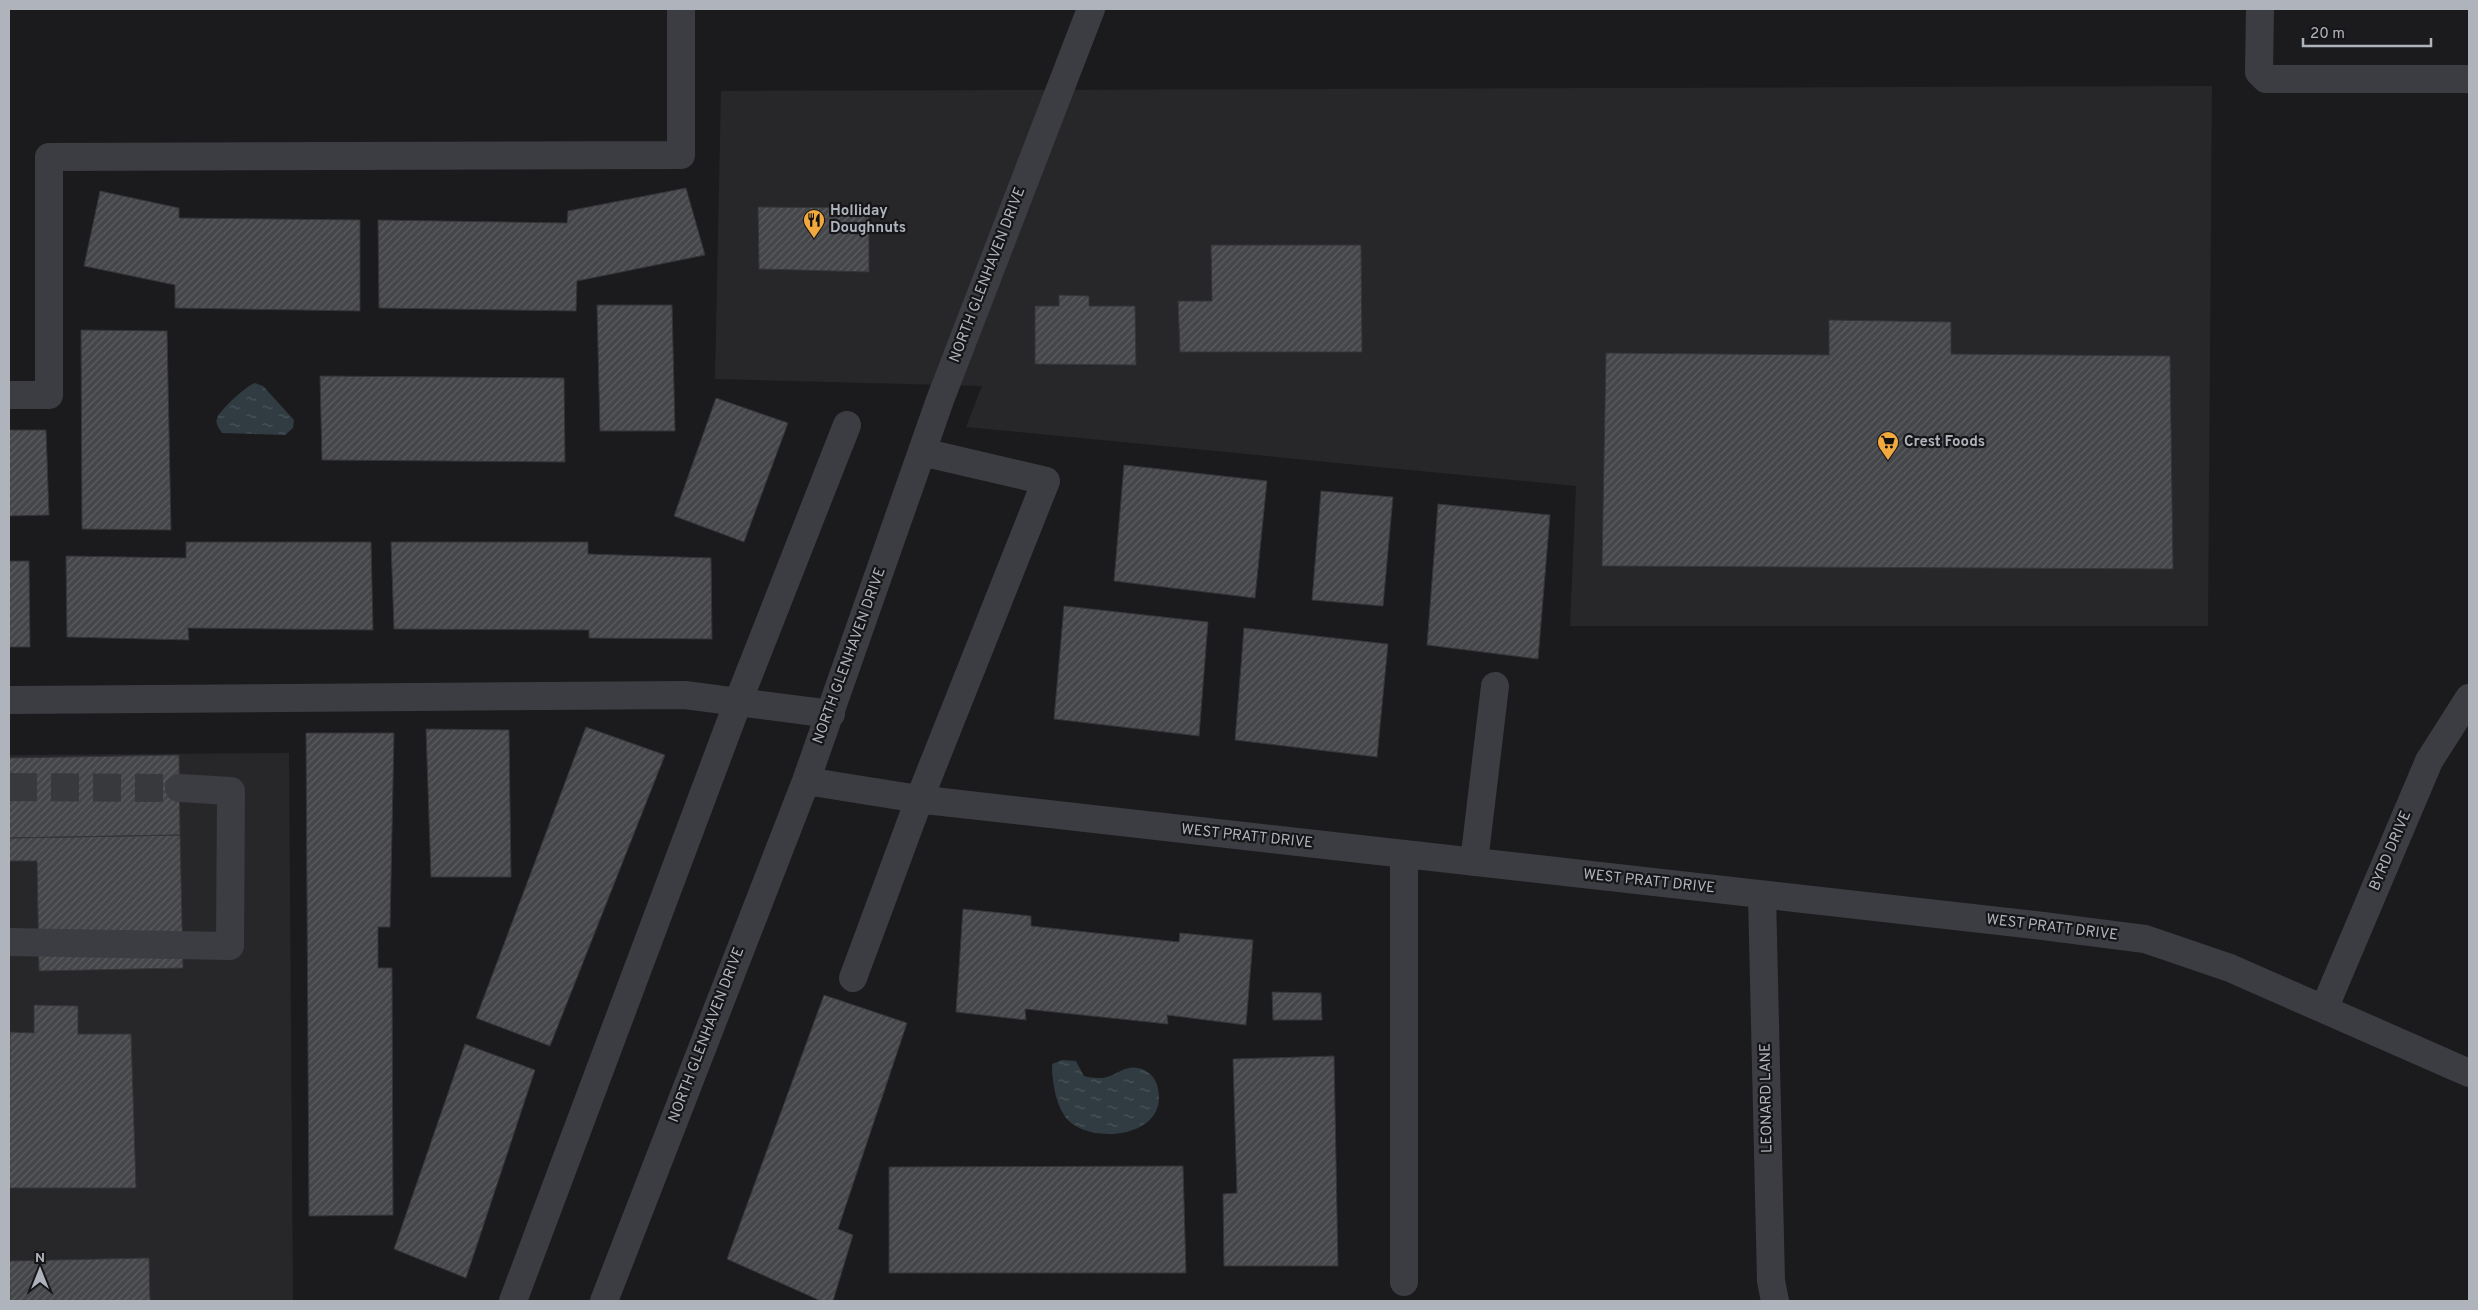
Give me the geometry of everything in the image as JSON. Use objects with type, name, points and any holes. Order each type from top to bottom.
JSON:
[{"type":"street","points":[[9,395],[49,395],[49,157],[681,155],[681,9]]},
{"type":"street","name":"NORTH GLENHAVEN DRIVE","points":[[604,1301],[806,781],[922,452],[1091,9]]},
{"type":"street","points":[[2260,9],[2259,72],[2266,79],[2469,79]]},
{"type":"street","points":[[513,1301],[738,702],[847,425]]},
{"type":"street","points":[[853,978],[919,800],[1046,481],[922,452]]},
{"type":"street","points":[[1474,862],[1495,686]]},
{"type":"street","points":[[9,700],[685,695],[831,714]]},
{"type":"street","name":"BYRD DRIVE","points":[[2324,1009],[2429,761],[2469,698]]},
{"type":"street","name":"WEST PRATT DRIVE","points":[[806,781],[919,800],[2035,924],[2145,939],[2230,968],[2469,1073]]},
{"type":"street","points":[[9,942],[230,946],[231,791],[179,788]]},
{"type":"street","points":[[1404,854],[1404,1282]]},
{"type":"street","name":"LEONARD LANE","points":[[1762,895],[1771,1281],[1775,1301]]},
{"type":"shaded area","points":[[2212,86],[2208,626],[1570,626],[1576,486],[966,427],[982,386],[715,379],[721,91]]},
{"type":"shaded area","points":[[289,753],[293,1301],[9,1301],[9,755]]},
{"type":"water","points":[[255,383],[263,386],[294,420],[293,428],[285,435],[222,433],[219,428],[217,418],[223,409],[240,393]]},
{"type":"water","points":[[1062,1060],[1076,1061],[1084,1076],[1091,1078],[1108,1077],[1128,1068],[1139,1068],[1146,1071],[1154,1079],[1158,1089],[1158,1106],[1151,1119],[1138,1128],[1122,1133],[1105,1134],[1088,1131],[1074,1125],[1064,1115],[1058,1103],[1055,1090],[1052,1064]]},
{"type":"building","points":[[686,188],[705,255],[577,281],[576,311],[379,308],[378,220],[567,223],[568,211]]},
{"type":"building","points":[[100,191],[179,208],[179,218],[360,220],[360,311],[175,308],[175,285],[84,266]]},
{"type":"building","name":"Holliday Doughnuts","points":[[758,207],[869,208],[869,272],[759,269]]},
{"type":"building","points":[[1211,245],[1361,245],[1362,352],[1180,352],[1178,301],[1212,301]]},
{"type":"building","points":[[1059,295],[1089,296],[1089,306],[1135,306],[1136,365],[1035,364],[1035,306],[1059,306]]},
{"type":"building","points":[[597,305],[672,305],[675,431],[600,431]]},
{"type":"building","name":"Crest Foods","points":[[1829,320],[1951,322],[1951,354],[2170,356],[2173,569],[1602,566],[1606,353],[1829,355]]},
{"type":"building","points":[[81,330],[167,331],[171,530],[82,529]]},
{"type":"building","points":[[320,376],[564,378],[565,462],[322,460]]},
{"type":"building","points":[[716,398],[788,423],[744,542],[674,516]]},
{"type":"building","points":[[9,430],[46,430],[49,515],[9,516]]},
{"type":"building","points":[[1124,465],[1267,481],[1255,598],[1114,581]]},
{"type":"building","points":[[1321,491],[1393,497],[1383,606],[1312,600]]},
{"type":"building","points":[[1438,504],[1550,515],[1538,659],[1427,645]]},
{"type":"building","points":[[186,542],[371,542],[373,630],[188,628],[189,640],[67,637],[66,556],[186,558]]},
{"type":"building","points":[[391,542],[588,542],[588,554],[711,558],[712,639],[589,638],[589,630],[394,629]]},
{"type":"building","points":[[9,561],[29,561],[30,647],[9,647]]},
{"type":"building","points":[[1064,606],[1208,622],[1199,736],[1054,719]]},
{"type":"building","points":[[1244,628],[1388,644],[1377,757],[1235,740]]},
{"type":"building","points":[[586,727],[665,755],[550,1046],[476,1018]]},
{"type":"building","points":[[426,729],[509,730],[511,877],[431,877]]},
{"type":"building","points":[[306,733],[394,733],[390,927],[378,927],[378,968],[392,968],[393,1215],[309,1216]]},
{"type":"building","points":[[179,755],[180,835],[9,838],[9,758]]},
{"type":"building","points":[[180,835],[183,968],[39,971],[37,861],[9,861],[9,838]]},
{"type":"building","points":[[963,909],[1031,916],[1031,926],[1179,942],[1180,933],[1253,940],[1246,1025],[1167,1015],[1168,1024],[1025,1009],[1026,1020],[956,1012]]},
{"type":"building","points":[[1272,992],[1321,993],[1322,1020],[1273,1020]]},
{"type":"building","points":[[824,995],[907,1023],[838,1229],[853,1235],[833,1301],[821,1301],[727,1259]]},
{"type":"building","points":[[34,1005],[78,1006],[78,1034],[131,1034],[136,1188],[9,1188],[10,1032],[34,1033]]},
{"type":"building","points":[[465,1044],[535,1070],[466,1278],[394,1249]]},
{"type":"building","points":[[1334,1056],[1338,1266],[1224,1266],[1223,1194],[1237,1193],[1233,1059]]},
{"type":"building","points":[[1183,1166],[1186,1273],[889,1273],[889,1167]]},
{"type":"building","points":[[149,1258],[150,1301],[10,1301],[9,1261]]},
{"type":"tunnel","points":[[9,787],[179,788]]},
{"type":"place","name":"Holliday Doughnuts","points":[[814,239]]},
{"type":"place","name":"Crest Foods","points":[[1888,461]]}]
